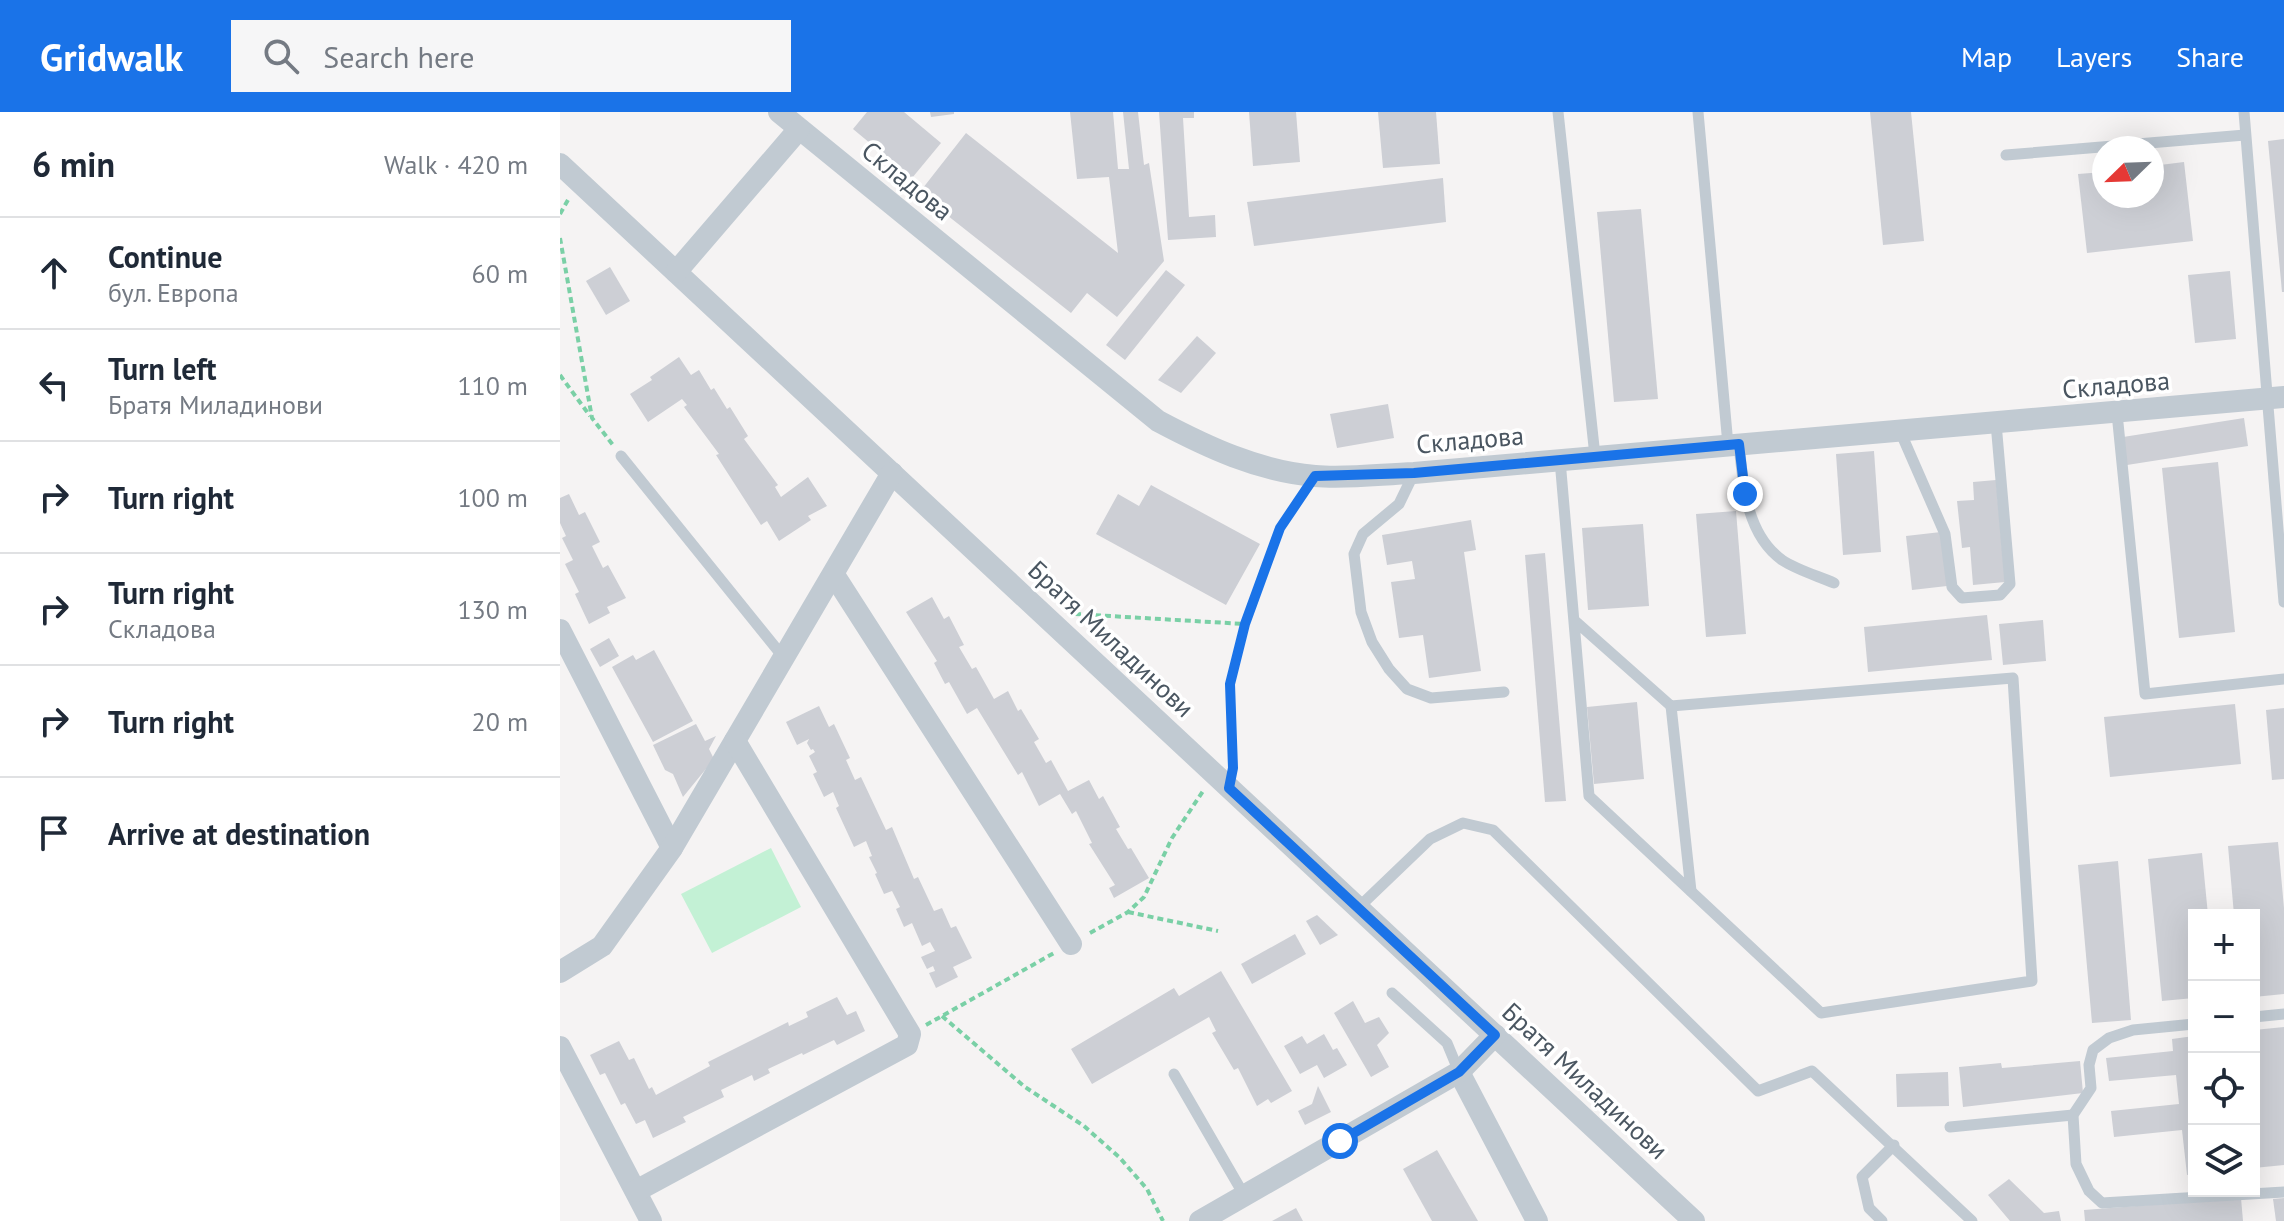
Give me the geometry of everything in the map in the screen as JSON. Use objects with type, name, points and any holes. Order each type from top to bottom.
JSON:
[{"type":"street","name":"Складова","points":[[779,112],[1158,421],[1208,448],[1264,466],[1315,476],[1414,473],[2276,398]]},
{"type":"street","points":[[676,272],[799,129]]},
{"type":"street","name":"Братя Миладинови","points":[[560,164],[1694,1221]]},
{"type":"street","points":[[560,972],[602,946],[672,848],[892,473]]},
{"type":"street","points":[[834,575],[1071,944]]},
{"type":"street","points":[[560,630],[672,848]]},
{"type":"street","points":[[636,1191],[907,1045],[910,1034],[735,741]]},
{"type":"street","points":[[1200,1221],[1224,1215],[1244,1195],[1459,1072],[1495,1035]]},
{"type":"street","points":[[560,1047],[651,1221]]},
{"type":"street","points":[[1459,1072],[1537,1221]]},
{"type":"lane","points":[[1558,112],[1595,456]]},
{"type":"lane","points":[[1698,112],[1733,445],[1745,494],[1765,543],[1783,560],[1834,583]]},
{"type":"lane","points":[[2244,112],[2276,398],[2284,602]]},
{"type":"lane","points":[[2006,155],[2245,135]]},
{"type":"lane","points":[[2117,413],[2145,694],[2284,679]]},
{"type":"lane","points":[[1900,431],[1945,534],[1952,587],[1962,598],[2000,595],[2010,584],[1996,423]]},
{"type":"lane","points":[[621,456],[784,658]]},
{"type":"lane","points":[[1560,460],[1589,796],[1821,1013],[2032,981],[2013,678],[1671,706]]},
{"type":"lane","points":[[1414,473],[1399,504],[1363,534],[1354,554],[1361,612],[1372,642],[1389,669],[1407,689],[1431,698],[1504,692]]},
{"type":"lane","points":[[1574,620],[1671,706],[1691,891]]},
{"type":"lane","points":[[1358,908],[1430,839],[1463,823],[1493,830],[1758,1091],[1812,1071],[1972,1221]]},
{"type":"lane","points":[[1392,993],[1447,1043],[1459,1072]]},
{"type":"lane","points":[[2260,1016],[2284,1014]]},
{"type":"lane","points":[[2188,1025],[2133,1030],[2109,1038],[2093,1050],[2089,1065],[2091,1088],[2073,1115],[2076,1164],[2089,1191],[2102,1203],[2284,1192]]},
{"type":"lane","points":[[1174,1074],[1244,1195]]},
{"type":"lane","points":[[1950,1127],[2073,1115]]},
{"type":"lane","points":[[1882,1221],[1869,1208],[1862,1177],[1894,1145]]},
{"type":"path","points":[[560,238],[592,418]]},
{"type":"path","points":[[560,375],[621,456]]},
{"type":"path","points":[[1229,788],[1233,768],[1230,684],[1245,624],[1280,528],[1315,476]]},
{"type":"path","points":[[1041,612],[1245,624]]},
{"type":"path","points":[[1128,912],[1218,931]]},
{"type":"path","points":[[942,1016],[1025,1087],[1084,1126],[1120,1158],[1147,1189],[1163,1221]]},
{"type":"green space","points":[[771,848],[801,907],[712,953],[681,894]]},
{"type":"building","points":[[867,112],[904,112],[941,143],[912,178],[853,129]]},
{"type":"building","points":[[930,112],[954,112],[954,114],[931,117]]},
{"type":"building","points":[[1070,112],[1113,112],[1118,169],[1129,169],[1123,112],[1138,112],[1144,165],[1149,163],[1164,261],[1117,317],[1087,293],[1071,313],[919,193],[966,133],[1118,253],[1109,177],[1077,179]]},
{"type":"building","points":[[1159,112],[1194,112],[1194,118],[1183,118],[1189,217],[1215,215],[1216,237],[1168,240]]},
{"type":"building","points":[[1249,112],[1296,112],[1300,162],[1253,166]]},
{"type":"building","points":[[1378,112],[1436,112],[1440,164],[1383,168]]},
{"type":"building","points":[[1870,112],[1911,112],[1924,241],[1883,245]]},
{"type":"building","points":[[2284,139],[2284,292],[2282,292],[2268,141]]},
{"type":"building","points":[[2184,162],[2193,241],[2087,253],[2078,174],[2092,173],[2092,208],[2164,208],[2164,164]]},
{"type":"building","points":[[1443,178],[1446,222],[1254,246],[1247,202]]},
{"type":"building","points":[[1641,209],[1658,399],[1614,402],[1597,212]]},
{"type":"building","points":[[610,267],[630,301],[606,315],[586,281]]},
{"type":"building","points":[[1166,270],[1185,285],[1125,360],[1106,345]]},
{"type":"building","points":[[2230,271],[2236,339],[2195,343],[2188,275]]},
{"type":"building","points":[[1197,336],[1216,353],[1181,393],[1158,380]]},
{"type":"building","points":[[679,357],[691,375],[699,370],[711,390],[714,388],[727,409],[730,407],[748,436],[744,439],[778,485],[775,487],[781,497],[808,477],[827,506],[808,516],[811,520],[779,541],[767,521],[761,525],[716,455],[719,454],[684,407],[687,405],[682,399],[648,422],[630,394]]},
{"type":"building","points":[[1388,404],[1394,438],[1337,448],[1330,414]]},
{"type":"building","points":[[2244,418],[2248,446],[2127,465],[2123,437]]},
{"type":"building","points":[[1874,451],[1881,552],[1843,555],[1836,454]]},
{"type":"building","points":[[2218,462],[2235,632],[2179,638],[2162,468]]},
{"type":"building","points":[[1996,480],[2005,582],[1973,585],[1970,547],[1962,548],[1957,501],[1974,500],[1973,482]]},
{"type":"building","points":[[1151,485],[1260,544],[1226,605],[1096,534],[1118,494],[1139,506]]},
{"type":"building","points":[[569,494],[579,515],[585,512],[600,542],[592,546],[603,568],[608,565],[626,598],[607,607],[610,613],[589,624],[575,594],[579,592],[565,564],[573,560],[562,538],[566,536],[560,523],[560,498]]},
{"type":"building","points":[[1736,511],[1746,634],[1706,637],[1696,514]]},
{"type":"building","points":[[1471,520],[1476,550],[1464,552],[1481,671],[1429,678],[1423,635],[1399,638],[1391,582],[1415,579],[1412,561],[1387,565],[1382,535]]},
{"type":"building","points":[[1643,524],[1649,606],[1588,610],[1582,528]]},
{"type":"building","points":[[1941,532],[1947,586],[1912,590],[1906,536]]},
{"type":"building","points":[[1545,553],[1566,801],[1545,802],[1525,555]]},
{"type":"building","points":[[932,597],[944,619],[949,616],[964,645],[959,647],[972,669],[976,667],[994,699],[1008,691],[1018,711],[1021,709],[1039,739],[1034,742],[1046,763],[1051,760],[1068,791],[1089,780],[1099,799],[1103,796],[1120,827],[1116,829],[1149,878],[1114,898],[1109,888],[1115,885],[1089,844],[1092,843],[1076,811],[1072,814],[1060,794],[1039,806],[1022,772],[1018,775],[977,708],[967,714],[949,682],[945,684],[934,663],[937,661],[906,612]]},
{"type":"building","points":[[1987,615],[1992,660],[1868,672],[1864,627]]},
{"type":"building","points":[[2043,620],[2046,661],[2003,665],[1999,624]]},
{"type":"building","points":[[609,638],[619,656],[600,667],[590,649]]},
{"type":"building","points":[[654,650],[693,721],[653,742],[612,667],[633,655],[636,660]]},
{"type":"building","points":[[1637,702],[1644,779],[1594,784],[1587,707]]},
{"type":"building","points":[[2235,704],[2241,764],[2110,777],[2104,717]]},
{"type":"building","points":[[819,706],[829,727],[834,724],[850,758],[846,760],[855,780],[861,777],[886,830],[892,827],[914,879],[918,877],[934,911],[942,908],[951,928],[956,926],[972,958],[953,967],[958,977],[936,988],[929,973],[935,971],[933,966],[927,969],[921,957],[935,951],[930,942],[922,946],[912,923],[904,927],[896,909],[900,907],[892,891],[884,894],[875,874],[866,841],[854,847],[836,808],[839,806],[833,792],[824,797],[813,774],[817,772],[809,756],[815,752],[807,743],[809,739],[797,745],[786,722]]},
{"type":"building","points":[[2284,708],[2284,779],[2272,780],[2266,710]]},
{"type":"building","points":[[696,724],[705,741],[716,736],[709,749],[714,759],[683,797],[673,774],[665,770],[653,745]]},
{"type":"building","points":[[2278,842],[2284,908],[2284,994],[2260,996],[2260,909],[2233,909],[2228,846]]},
{"type":"building","points":[[2202,853],[2207,909],[2188,909],[2188,999],[2162,1001],[2148,859]]},
{"type":"building","points":[[2118,861],[2131,1020],[2092,1023],[2078,865]]},
{"type":"building","points":[[1317,915],[1338,935],[1320,945],[1306,921]]},
{"type":"building","points":[[1295,934],[1306,954],[1252,984],[1241,964]]},
{"type":"building","points":[[1221,971],[1292,1091],[1271,1103],[1268,1099],[1257,1106],[1238,1068],[1234,1070],[1212,1033],[1216,1031],[1209,1017],[1092,1084],[1071,1049],[1174,988],[1179,996]]},
{"type":"building","points":[[837,997],[847,1015],[856,1011],[865,1031],[837,1045],[834,1040],[802,1053],[768,1069],[770,1073],[754,1081],[752,1075],[721,1090],[724,1097],[683,1117],[686,1122],[653,1138],[645,1120],[636,1124],[625,1103],[621,1105],[605,1073],[600,1075],[590,1055],[619,1041],[629,1060],[634,1058],[649,1089],[652,1087],[656,1095],[710,1066],[708,1062],[788,1022],[789,1026],[808,1017],[806,1012]]},
{"type":"building","points":[[1353,1001],[1365,1023],[1379,1017],[1389,1033],[1377,1045],[1389,1067],[1371,1077],[1334,1013]]},
{"type":"building","points":[[2284,1027],[2284,1165],[2260,1167],[2260,1053],[2260,1029]]},
{"type":"building","points":[[1324,1034],[1347,1065],[1324,1078],[1317,1065],[1300,1074],[1284,1046],[1302,1036],[1307,1044]]},
{"type":"building","points":[[2188,1037],[2187,1175],[2182,1130],[2114,1137],[2111,1111],[2179,1104],[2176,1075],[2109,1081],[2106,1058],[2173,1051],[2172,1039]]},
{"type":"building","points":[[2080,1061],[2083,1093],[1963,1107],[1959,1067],[2001,1063],[2002,1068]]},
{"type":"building","points":[[1948,1072],[1949,1106],[1897,1107],[1896,1074]]},
{"type":"building","points":[[1318,1086],[1331,1112],[1305,1125],[1298,1111],[1312,1104]]},
{"type":"building","points":[[1437,1150],[1478,1221],[1432,1221],[1403,1169]]},
{"type":"building","points":[[2009,1179],[2044,1213],[2059,1211],[2061,1221],[2010,1221],[1988,1195]]},
{"type":"building","points":[[2241,1198],[2243,1221],[2085,1221],[2084,1210]]},
{"type":"building","points":[[2284,1198],[2284,1221],[2276,1221],[2273,1199]]},
{"type":"building","points":[[1296,1208],[1303,1221],[1272,1221]]},
{"type":"route","points":[[1340,1141],[1459,1072],[1495,1035],[1229,788],[1233,768],[1230,684],[1245,624],[1280,528],[1315,476],[1414,473],[1739,444],[1745,494]]}]
